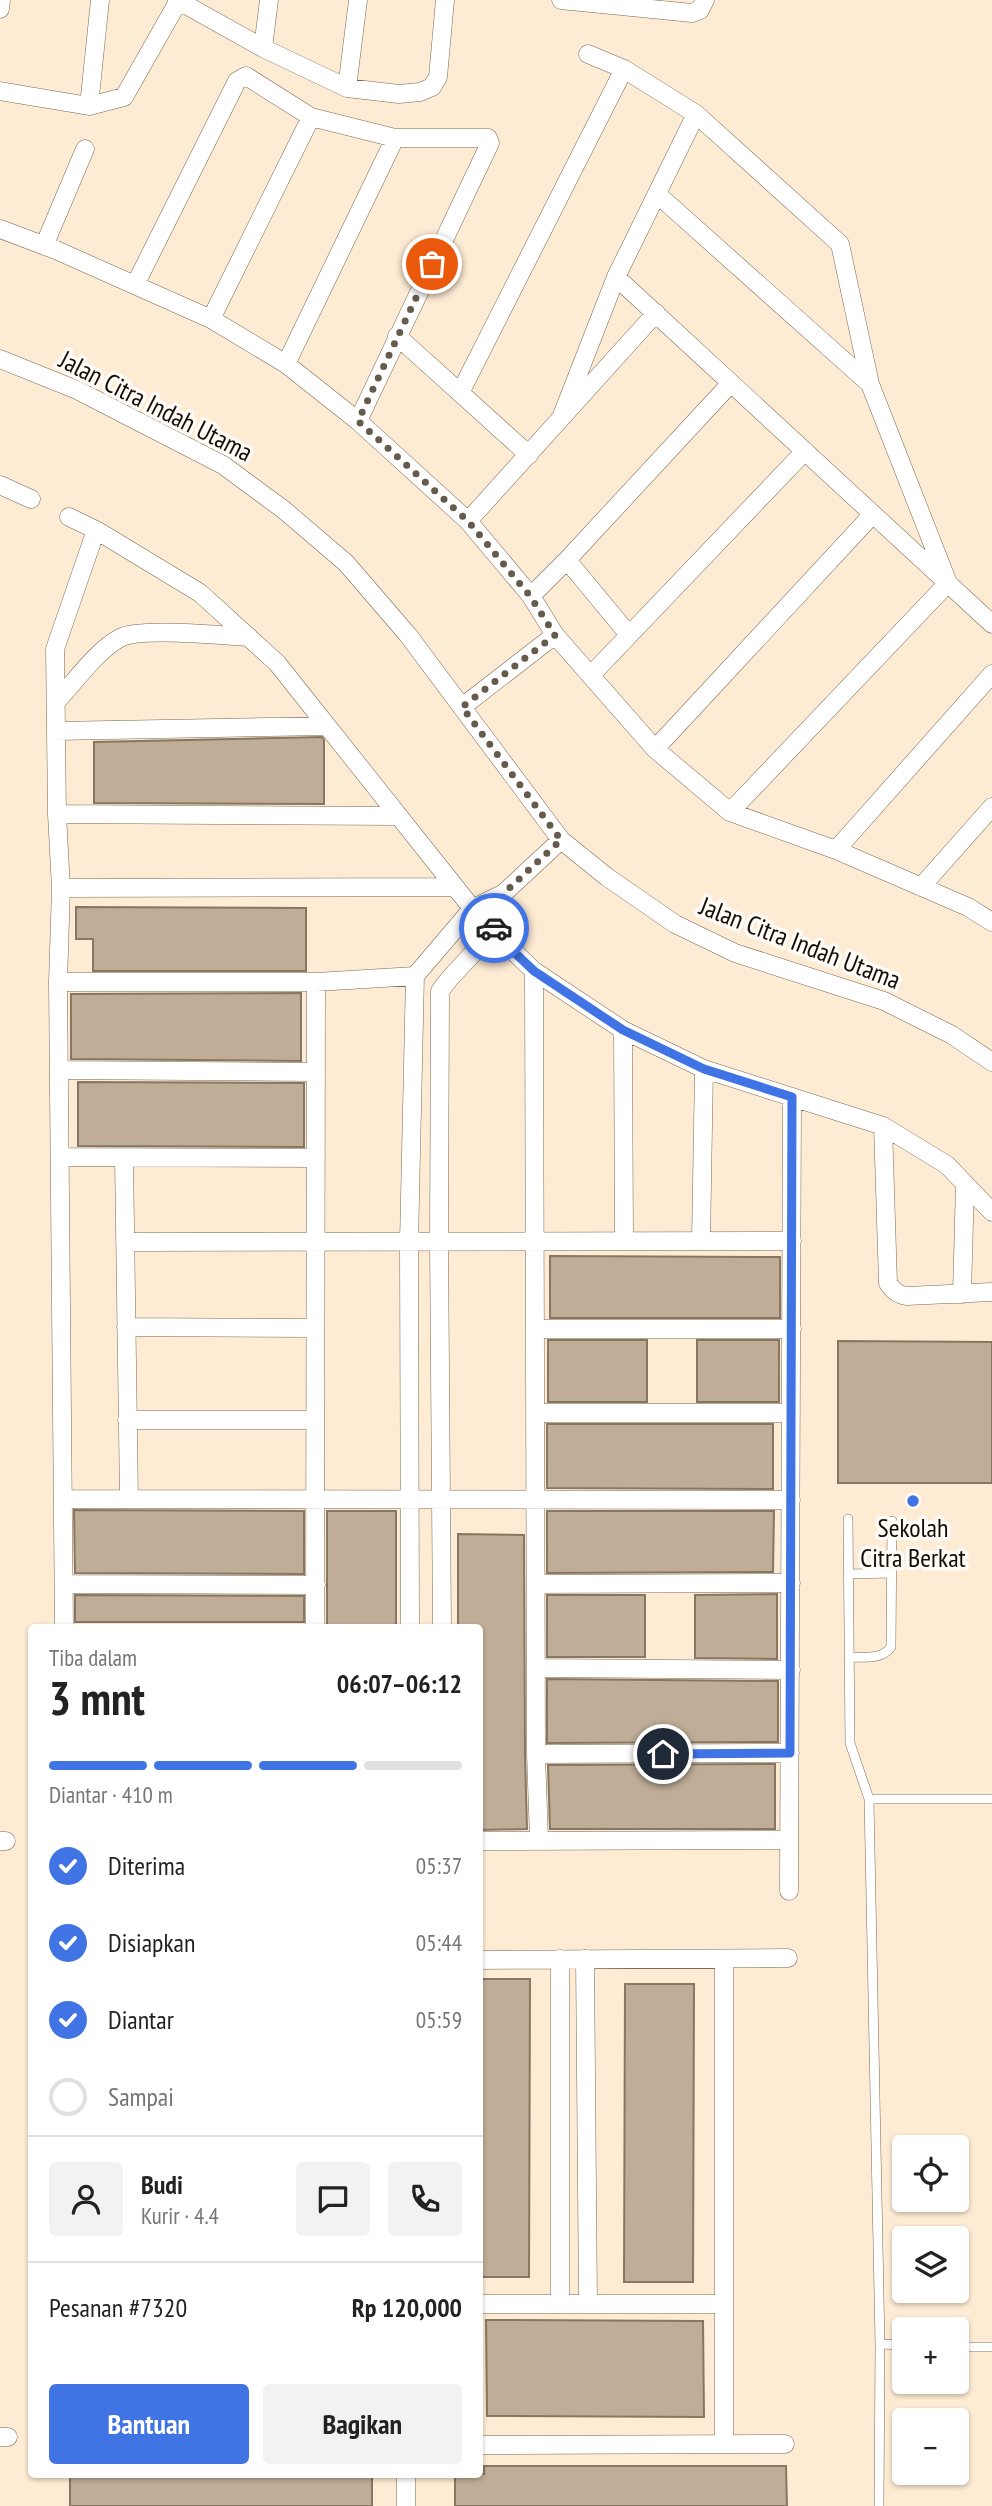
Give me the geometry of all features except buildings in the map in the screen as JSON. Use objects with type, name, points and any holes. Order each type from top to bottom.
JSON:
[{"type":"street","points":[[0,9],[1,0]]},
{"type":"street","points":[[89,106],[100,0]]},
{"type":"street","points":[[0,91],[89,106],[124,97],[178,0],[263,48],[347,88],[399,94],[420,92],[432,87],[438,77],[445,0]]},
{"type":"street","points":[[263,48],[269,0]]},
{"type":"street","points":[[347,88],[358,0]]},
{"type":"street","points":[[561,0],[692,13],[700,10],[705,0]]},
{"type":"street","points":[[588,54],[624,69],[696,114],[840,244],[870,384],[948,583]]},
{"type":"street","points":[[460,393],[624,69]]},
{"type":"street","points":[[135,285],[237,80],[246,76],[311,117],[395,138],[488,138],[490,143],[358,421]]},
{"type":"street","points":[[561,418],[616,277],[696,114]]},
{"type":"street","points":[[211,319],[311,117]]},
{"type":"street","points":[[286,364],[395,138]]},
{"type":"street","points":[[44,246],[85,149]]},
{"type":"street","points":[[657,194],[870,384]]},
{"type":"street","points":[[0,229],[211,319],[286,364],[358,421],[468,521],[530,596],[555,635],[655,749],[730,812],[836,850],[968,907],[992,922]]},
{"type":"street","points":[[616,277],[992,624]]},
{"type":"street","points":[[468,521],[656,313]]},
{"type":"street","points":[[397,336],[529,455]]},
{"type":"street","name":"Jalan Citra Indah Utama","points":[[0,359],[77,390],[223,465],[284,510],[345,563],[408,635],[561,840],[607,877],[675,923],[735,953],[884,1001],[952,1035],[992,1062]]},
{"type":"street","points":[[530,596],[567,560],[731,383]]},
{"type":"street","points":[[591,674],[805,451]]},
{"type":"street","points":[[1,486],[31,499]]},
{"type":"street","points":[[655,749],[873,514]]},
{"type":"street","points":[[69,517],[96,530],[200,593],[277,663],[472,909],[534,971],[623,1030],[704,1069],[883,1126],[947,1166],[992,1212]]},
{"type":"street","points":[[64,1624],[58,982],[61,888],[57,814],[55,649],[96,530]]},
{"type":"street","points":[[567,560],[629,635]]},
{"type":"street","points":[[730,812],[948,583]]},
{"type":"street","points":[[56,702],[104,651],[122,637],[155,633],[249,637]]},
{"type":"street","points":[[462,707],[555,635]]},
{"type":"street","points":[[836,850],[992,674]]},
{"type":"street","points":[[56,731],[327,726]]},
{"type":"street","points":[[921,887],[992,807]]},
{"type":"street","points":[[57,814],[398,816]]},
{"type":"street","points":[[410,1624],[410,1242],[415,976],[472,909],[504,893],[561,840]]},
{"type":"street","points":[[61,888],[454,887]]},
{"type":"street","points":[[442,1624],[440,991],[493,932],[504,893]]},
{"type":"street","points":[[534,971],[536,1754],[539,1840]]},
{"type":"street","points":[[58,982],[316,982],[415,976]]},
{"type":"street","points":[[316,982],[316,1624]]},
{"type":"street","points":[[623,1030],[624,1241]]},
{"type":"street","points":[[701,1241],[704,1069]]},
{"type":"street","points":[[59,1070],[316,1072]]},
{"type":"street","points":[[789,1891],[792,1097]]},
{"type":"street","points":[[883,1126],[888,1283],[900,1295],[992,1292]]},
{"type":"street","points":[[60,1157],[316,1158]]},
{"type":"street","points":[[124,1158],[129,1499]]},
{"type":"street","points":[[962,1294],[965,1184]]},
{"type":"street","points":[[125,1242],[792,1241]]},
{"type":"street","points":[[126,1327],[316,1328]]},
{"type":"street","points":[[535,1329],[792,1329]]},
{"type":"street","points":[[535,1413],[791,1413]]},
{"type":"street","points":[[127,1420],[316,1420]]},
{"type":"street","points":[[63,1499],[791,1500]]},
{"type":"street","points":[[536,1584],[791,1583]]},
{"type":"street","points":[[64,1584],[316,1585]]},
{"type":"street","points":[[536,1668],[791,1670]]},
{"type":"street","points":[[536,1754],[790,1753]]},
{"type":"street","points":[[483,1841],[788,1840]]},
{"type":"street","points":[[483,1960],[788,1958]]},
{"type":"street","points":[[560,1959],[560,2304]]},
{"type":"street","points":[[585,1959],[588,2304]]},
{"type":"street","points":[[724,1959],[724,2444]]},
{"type":"street","points":[[483,2305],[724,2304]]},
{"type":"street","points":[[483,2445],[785,2444]]},
{"type":"street","points":[[406,2478],[406,2506]]},
{"type":"lane","points":[[848,1519],[850,1743],[869,1799],[880,2344],[879,2506]]},
{"type":"lane","points":[[849,1657],[878,1656],[887,1653],[891,1647],[892,1521]]},
{"type":"lane","points":[[848,1574],[892,1573]]},
{"type":"lane","points":[[869,1799],[992,1799]]},
{"type":"lane","points":[[880,2344],[892,2344]]},
{"type":"lane","points":[[969,2347],[992,2347]]},
{"type":"way so far","points":[[432,264],[358,421],[468,521],[530,596],[555,635],[462,707],[561,840],[504,893],[494,928]]},
{"type":"place","name":"Sekolah Citra Berkat","points":[[913,1501]]},
{"type":"route","points":[[494,928],[493,932],[534,971],[623,1030],[704,1069],[792,1097],[790,1753],[663,1754]]}]
